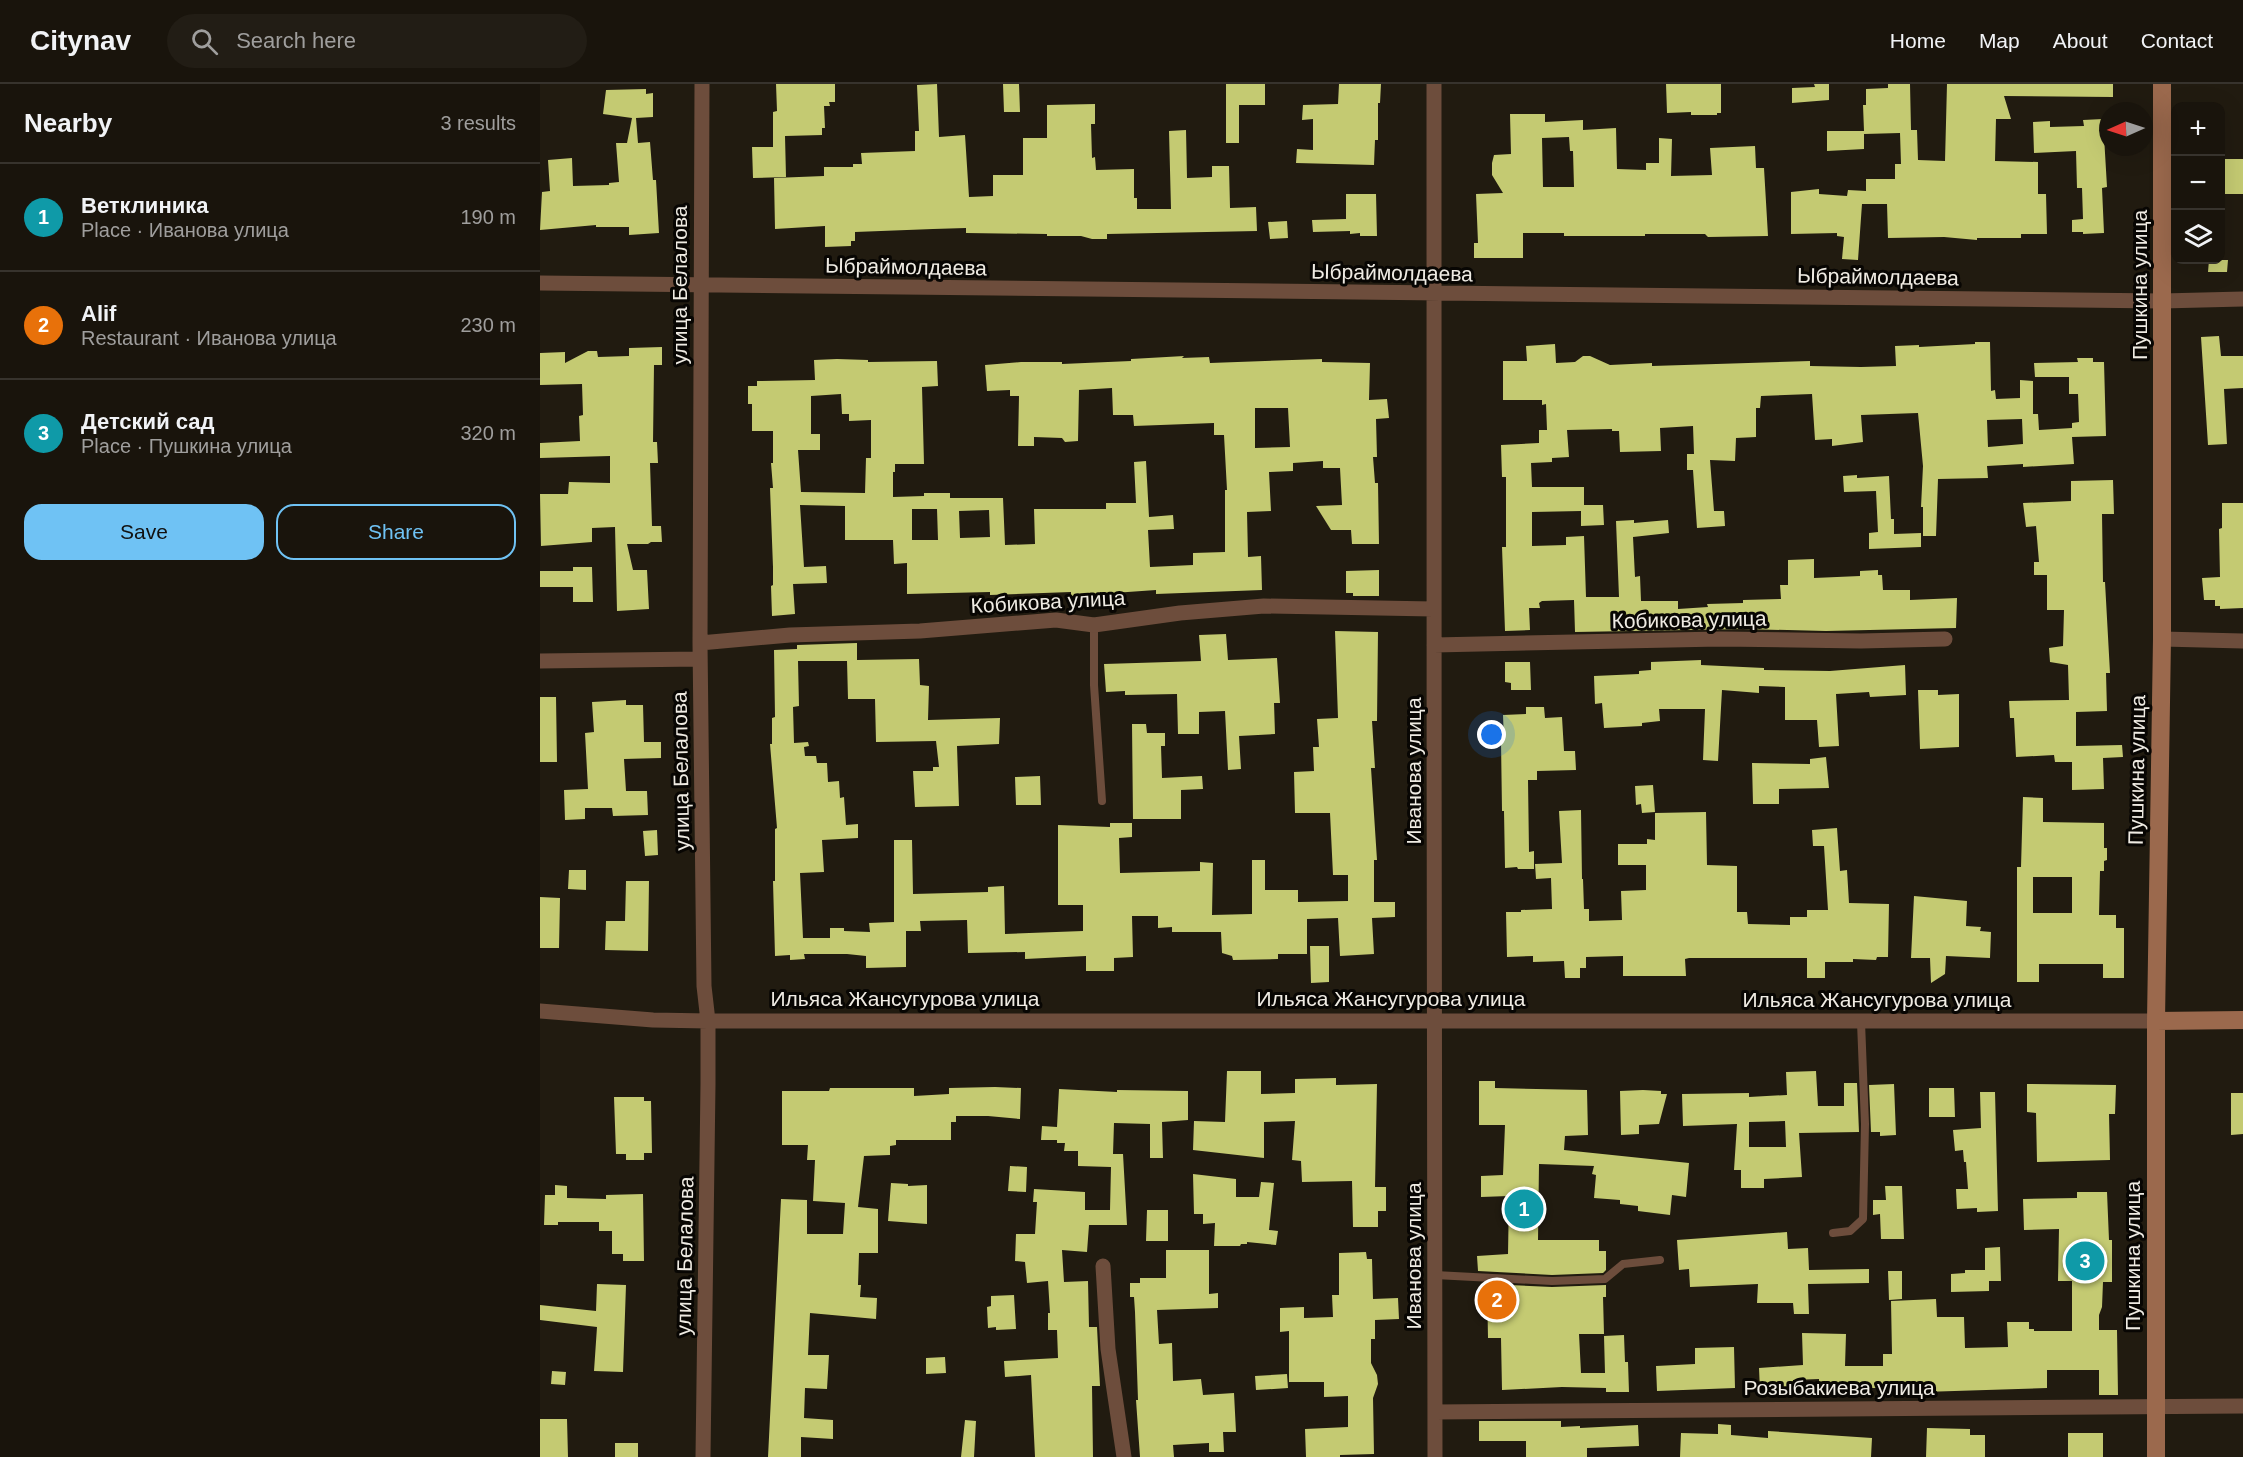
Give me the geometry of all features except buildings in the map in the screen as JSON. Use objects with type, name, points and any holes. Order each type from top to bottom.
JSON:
[{"type":"street","name":"улица Белалова","points":[[702,84],[700,651],[704,986],[708,1021],[703,1457]]},
{"type":"street","name":"Иванова улица","points":[[1434,84],[1435,1457]]},
{"type":"street","name":"Пушкина улица","points":[[2156,1457],[2156,1021],[2162,639],[2162,84]]},
{"type":"street","name":"Ыбраймолдаева","points":[[540,283],[2162,301],[2243,299]]},
{"type":"street","name":"Кобикова улица","points":[[540,661],[700,651],[790,635],[920,631],[1056,620],[1094,625],[1180,613],[1264,606],[1433,609]]},
{"type":"street","name":"Кобикова улица","points":[[1434,645],[1720,639],[1861,641],[1945,639]]},
{"type":"street","points":[[2162,639],[2243,641]]},
{"type":"street","name":"Ильяса Жансугурова улица","points":[[540,1011],[653,1020],[708,1021],[2243,1020]]},
{"type":"street","points":[[1103,1266],[1108,1349],[1124,1457]]},
{"type":"street","name":"Розыбакиева улица","points":[[1435,1412],[2243,1406]]},
{"type":"lane","points":[[1094,625],[1094,686],[1102,801]]},
{"type":"lane","points":[[1833,1233],[1850,1232],[1863,1219],[1864,1124],[1861,1022]]},
{"type":"lane","points":[[1435,1275],[1552,1281],[1605,1280],[1623,1264],[1660,1260]]},
{"type":"place","name":"Ветклиника","points":[[1524,1209]]},
{"type":"place","name":"Детский сад","points":[[2085,1261]]},
{"type":"place","name":"Alif","points":[[1497,1300]]}]
